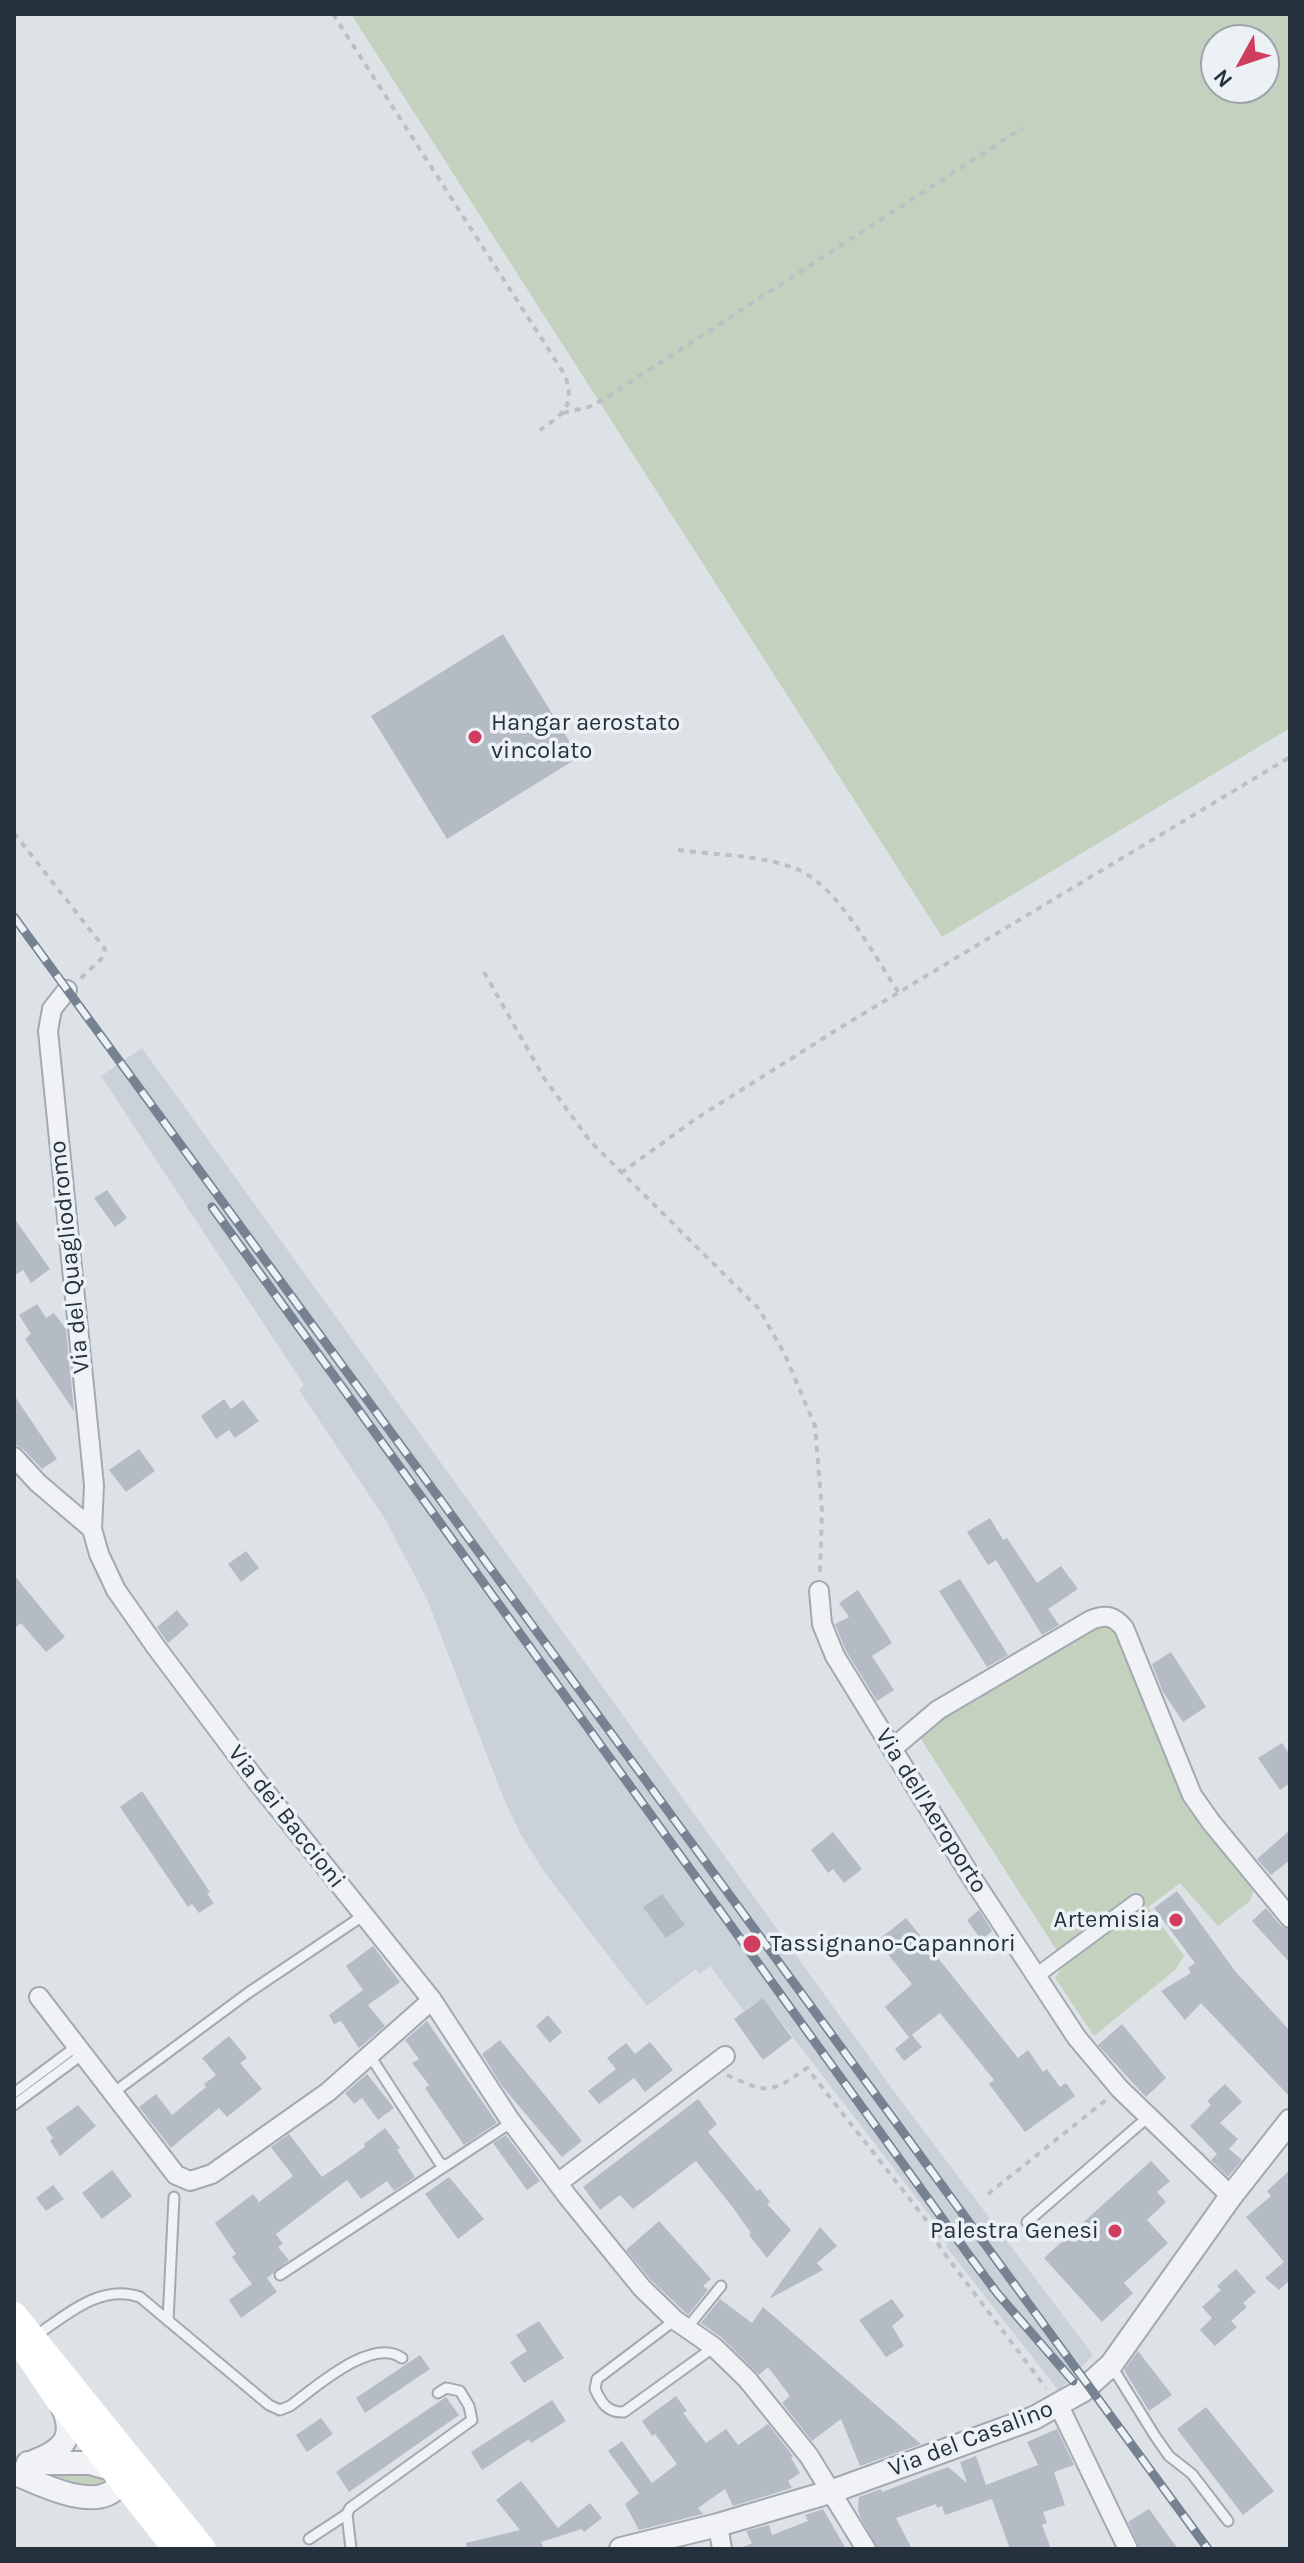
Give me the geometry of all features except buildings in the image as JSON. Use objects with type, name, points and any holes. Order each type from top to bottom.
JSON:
[{"type":"main road","points":[[14,2315],[189,2543]]},
{"type":"main road","points":[[29,2338],[60,2402],[148,2514],[189,2543]]},
{"type":"street","name":"Via del Quagliodromo","points":[[67,990],[52,1009],[48,1031],[94,1485],[92,1529]]},
{"type":"street","points":[[14,1457],[38,1483],[92,1529]]},
{"type":"street","name":"Via dei Baccioni","points":[[92,1529],[99,1554],[116,1590],[140,1624],[255,1779],[432,2000],[512,2122],[558,2183],[642,2288],[681,2324],[714,2347],[747,2379],[798,2440],[833,2491],[866,2549]]},
{"type":"street","name":"Via dell'Aeroporto","points":[[819,1591],[822,1624],[835,1656],[970,1875],[1077,2038],[1120,2089],[1231,2196]]},
{"type":"street","points":[[893,1748],[938,1710],[1091,1620],[1102,1615],[1117,1620],[1124,1628],[1192,1795],[1290,1918]]},
{"type":"street","points":[[1036,1976],[1136,1902]]},
{"type":"street","points":[[39,1997],[176,2175],[190,2181],[212,2174],[328,2092],[432,2000]]},
{"type":"street","points":[[558,2183],[718,2061]]},
{"type":"street","name":"Via del Casalino","points":[[621,2549],[718,2525],[833,2491],[1021,2423],[1059,2406],[1082,2391],[1111,2365],[1231,2196],[1290,2121]]},
{"type":"street","points":[[29,2338],[108,2446],[119,2475],[112,2492],[79,2497]]},
{"type":"street","points":[[19,2466],[48,2456],[64,2441],[69,2426],[60,2402]]},
{"type":"street","points":[[1059,2406],[1128,2549]]},
{"type":"street","points":[[19,2466],[90,2463],[133,2478],[189,2543]]},
{"type":"street","points":[[19,2466],[48,2488],[79,2497],[125,2503],[148,2514]]},
{"type":"street","points":[[718,2525],[722,2549]]},
{"type":"lane","points":[[113,2093],[248,1993],[364,1915]]},
{"type":"lane","points":[[14,2093],[80,2050]]},
{"type":"lane","points":[[14,2105],[80,2050]]},
{"type":"lane","points":[[374,2062],[439,2162],[444,2165]]},
{"type":"lane","points":[[1027,2222],[1148,2117]]},
{"type":"lane","points":[[280,2275],[512,2122]]},
{"type":"lane","points":[[168,2321],[174,2197]]},
{"type":"lane","points":[[714,2347],[624,2412],[616,2413],[606,2408],[595,2389],[597,2379],[681,2324],[721,2286]]},
{"type":"lane","points":[[29,2338],[85,2303],[104,2295],[125,2292],[140,2297],[269,2405],[280,2410],[357,2359],[389,2351],[402,2358]]},
{"type":"lane","points":[[1111,2365],[1169,2456],[1192,2474],[1228,2521]]},
{"type":"lane","points":[[309,2539],[472,2420],[469,2406],[460,2391],[446,2388],[438,2393]]},
{"type":"lane","points":[[347,2514],[351,2549]]},
{"type":"path","points":[[333,14],[560,366],[570,394],[563,413]]},
{"type":"path","points":[[540,430],[563,413],[589,407],[607,397],[1022,128]]},
{"type":"path","points":[[621,1173],[697,1118],[1290,757]]},
{"type":"path","points":[[14,833],[105,949],[101,959],[67,990]]},
{"type":"path","points":[[678,850],[774,863],[812,877],[842,910],[899,993]]},
{"type":"path","points":[[484,972],[544,1078],[590,1141],[759,1309],[785,1355],[815,1426],[822,1511],[819,1591]]},
{"type":"path","points":[[718,2061],[761,2091],[781,2086],[807,2068],[939,2234],[937,2242],[941,2249],[1059,2406]]},
{"type":"path","points":[[988,2194],[1120,2089]]},
{"type":"shaded area","points":[[142,1048],[896,2094],[1093,2355],[1059,2391],[947,2248],[947,2238],[763,1998],[744,2011],[710,1966],[699,1974],[696,1969],[647,2006],[545,1873],[521,1835],[503,1797],[427,1599],[385,1519],[299,1390],[304,1385],[101,1076]]},
{"type":"green space","points":[[351,14],[1290,14],[1290,728],[942,937]]},
{"type":"green space","points":[[1109,1624],[1116,1628],[1187,1802],[1257,1881],[1250,1901],[1218,1926],[1180,1883],[1148,1907],[1184,1956],[1175,1970],[1094,2036],[1055,1978],[1065,1963],[917,1733],[1095,1625]]},
{"type":"green space","points":[[91,2470],[111,2479],[101,2490],[45,2480],[44,2473]]},
{"type":"railway","points":[[14,917],[1208,2549]]},
{"type":"railway","points":[[212,1207],[968,2254],[997,2293],[1073,2381]]},
{"type":"place","name":"Hangar aerostato vincolato","points":[[475,737]]},
{"type":"place","name":"Artemisia","points":[[1176,1920]]},
{"type":"place","name":"Tassignano-Capannori","points":[[752,1944]]},
{"type":"place","name":"Palestra Genesi","points":[[1115,2231]]}]
